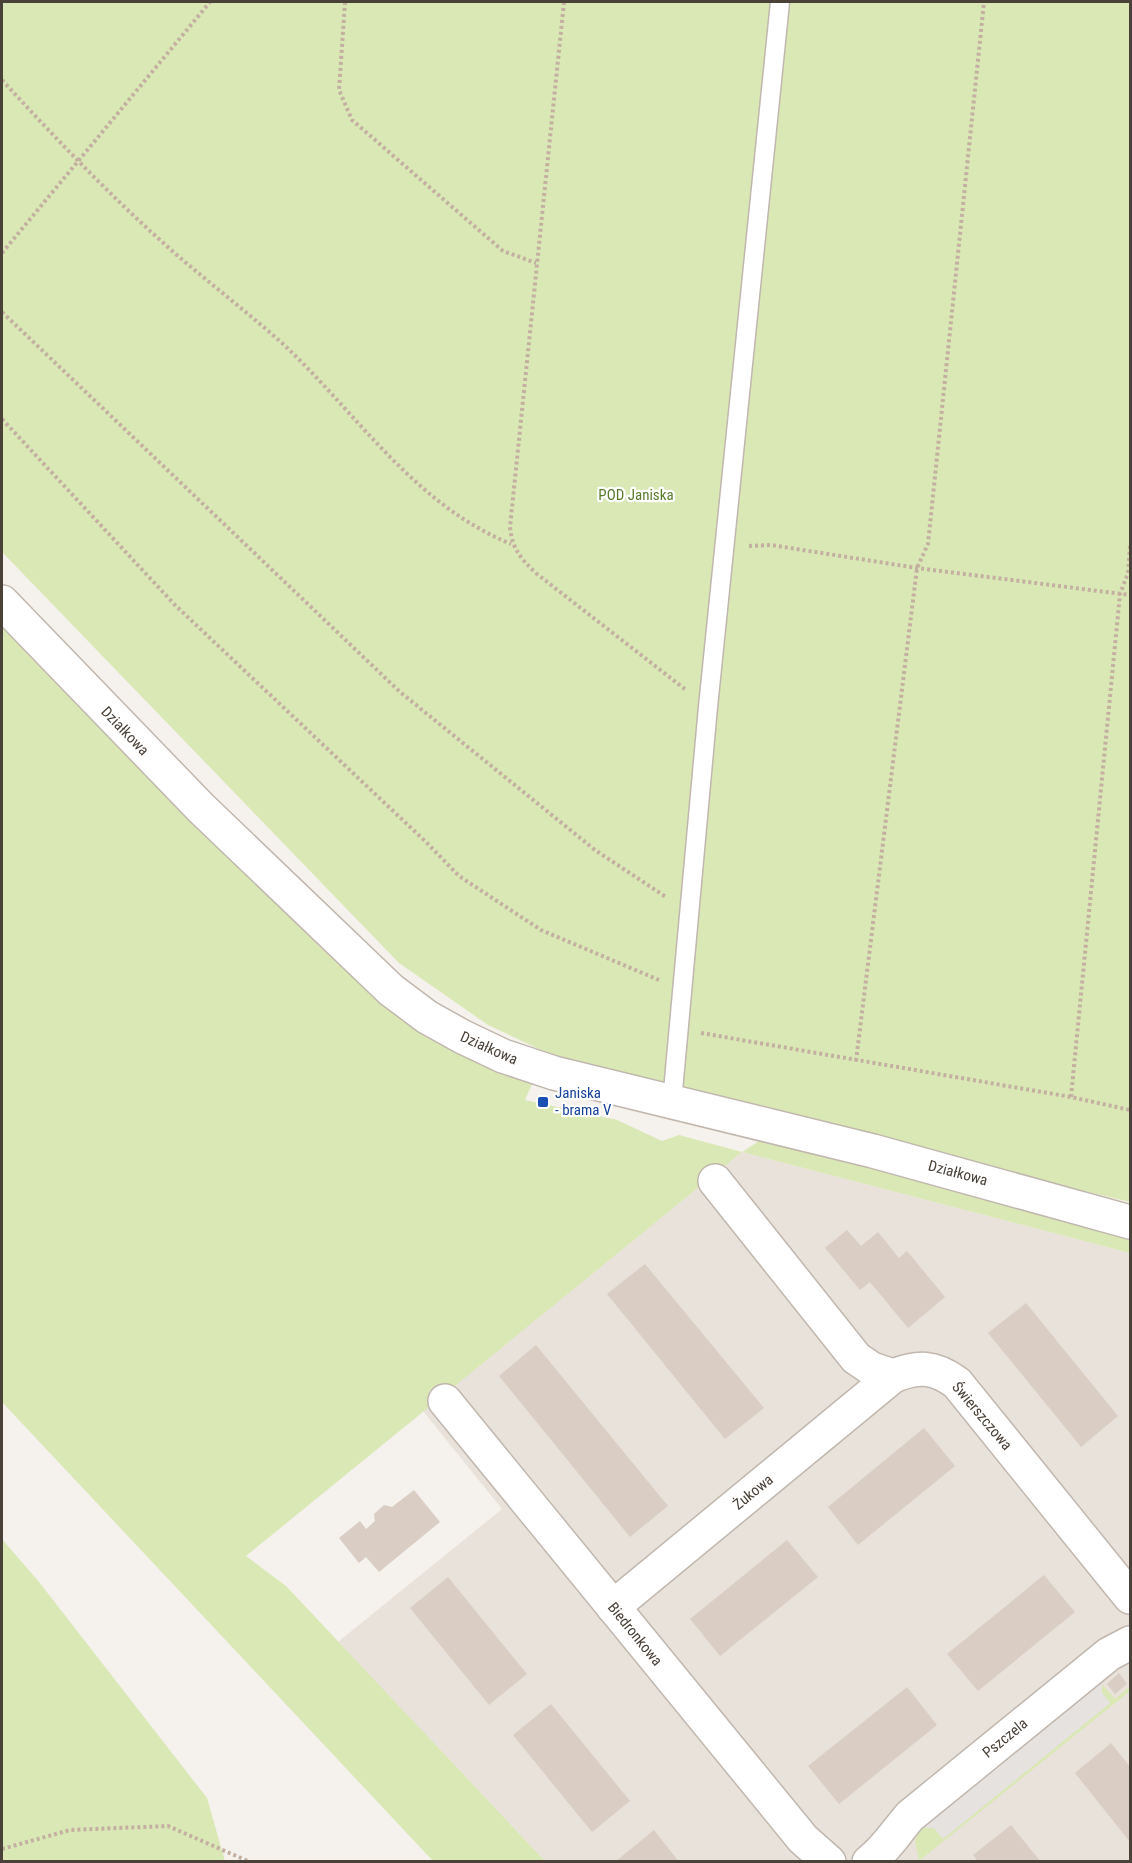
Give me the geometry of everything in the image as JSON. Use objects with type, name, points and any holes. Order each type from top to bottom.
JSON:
[{"type":"street","name":"Działkowa","points":[[2,602],[201,808],[391,990],[427,1017],[503,1056],[554,1073],[989,1181],[1131,1221]]},
{"type":"street","points":[[715,1181],[856,1358],[872,1369],[893,1376]]},
{"type":"street","name":"Świerszczowa","points":[[893,1376],[911,1369],[929,1369],[944,1373],[957,1383],[1131,1597]]},
{"type":"street","name":"Żukowa","points":[[613,1607],[893,1376]]},
{"type":"street","name":"Biedronkowa","points":[[445,1401],[803,1839],[829,1862]]},
{"type":"street","name":"Pszczela","points":[[887,1856],[897,1830],[910,1816],[1109,1654],[1131,1643]]},
{"type":"lane","points":[[672,1102],[708,707],[780,2]]},
{"type":"path","points":[[2,254],[210,2]]},
{"type":"path","points":[[345,2],[339,90],[352,120],[503,251],[536,263]]},
{"type":"path","points":[[564,2],[510,528],[512,544],[521,559],[537,574],[708,707]]},
{"type":"path","points":[[856,1060],[917,568],[928,544],[984,2]]},
{"type":"path","points":[[2,80],[77,163],[177,255],[281,343],[348,410],[408,477],[453,512],[490,536],[512,544]]},
{"type":"path","points":[[2,312],[400,692],[595,850],[689,912]]},
{"type":"path","points":[[2,419],[175,605],[426,842],[459,876],[541,930],[654,977],[681,992]]},
{"type":"path","points":[[724,548],[771,545],[917,568],[1131,595]]},
{"type":"path","points":[[1071,1097],[1120,594],[1128,573],[1131,546]]},
{"type":"path","points":[[677,1029],[1071,1097],[1131,1110]]},
{"type":"path","points":[[2,1849],[70,1830],[168,1826],[250,1862]]},
{"type":"shaded area","points":[[742,1152],[1130,1253],[1130,1861],[545,1861],[338,1642],[502,1509],[423,1411]]},
{"type":"shaded area","points":[[1102,1679],[1102,1693],[1110,1703],[943,1839],[934,1828],[920,1827]]},
{"type":"green space","name":"POD Janiska","points":[[2,2],[1130,2],[1130,1202],[874,1140],[556,1057],[488,1025],[399,963],[2,552]]},
{"type":"green space","points":[[2,619],[184,809],[533,1082],[525,1100],[617,1120],[662,1141],[679,1135],[742,1152],[246,1556],[286,1586],[545,1861],[433,1861],[2,1402]]},
{"type":"green space","points":[[764,1138],[1130,1235],[1130,1253],[742,1152]]},
{"type":"green space","points":[[2,1539],[39,1582],[207,1798],[225,1861],[2,1861]]},
{"type":"green space","points":[[1102,1684],[1115,1699],[1130,1686],[1130,1691],[919,1861],[915,1842],[920,1827],[934,1828],[944,1838],[1110,1703],[1102,1693]]},
{"type":"building","points":[[847,1230],[861,1246],[878,1232],[899,1258],[907,1251],[945,1297],[908,1328],[870,1282],[860,1290],[825,1248]]},
{"type":"building","points":[[645,1264],[764,1408],[725,1439],[607,1294]]},
{"type":"building","points":[[1026,1303],[1118,1416],[1081,1447],[988,1333]]},
{"type":"building","points":[[536,1345],[668,1506],[630,1537],[499,1376]]},
{"type":"building","points":[[924,1428],[955,1466],[858,1545],[828,1507]]},
{"type":"building","points":[[414,1490],[440,1522],[379,1572],[366,1557],[359,1563],[339,1538],[360,1521],[366,1529],[375,1521],[374,1514],[384,1505],[392,1507]]},
{"type":"building","points":[[787,1540],[818,1577],[720,1656],[690,1619]]},
{"type":"building","points":[[1044,1575],[1075,1612],[978,1691],[947,1654]]},
{"type":"building","points":[[448,1577],[527,1674],[489,1705],[410,1608]]},
{"type":"building","points":[[1119,1673],[1127,1684],[1115,1694],[1107,1684]]},
{"type":"building","points":[[907,1687],[937,1725],[839,1804],[808,1766]]},
{"type":"building","points":[[551,1704],[630,1801],[592,1832],[513,1735]]},
{"type":"building","points":[[1111,1743],[1130,1767],[1130,1842],[1075,1773]]},
{"type":"building","points":[[1011,1825],[1041,1862],[978,1862],[973,1855]]},
{"type":"building","points":[[654,1830],[679,1862],[615,1862]]},
{"type":"place","name":"Janiska - brama V","points":[[543,1102]]}]
